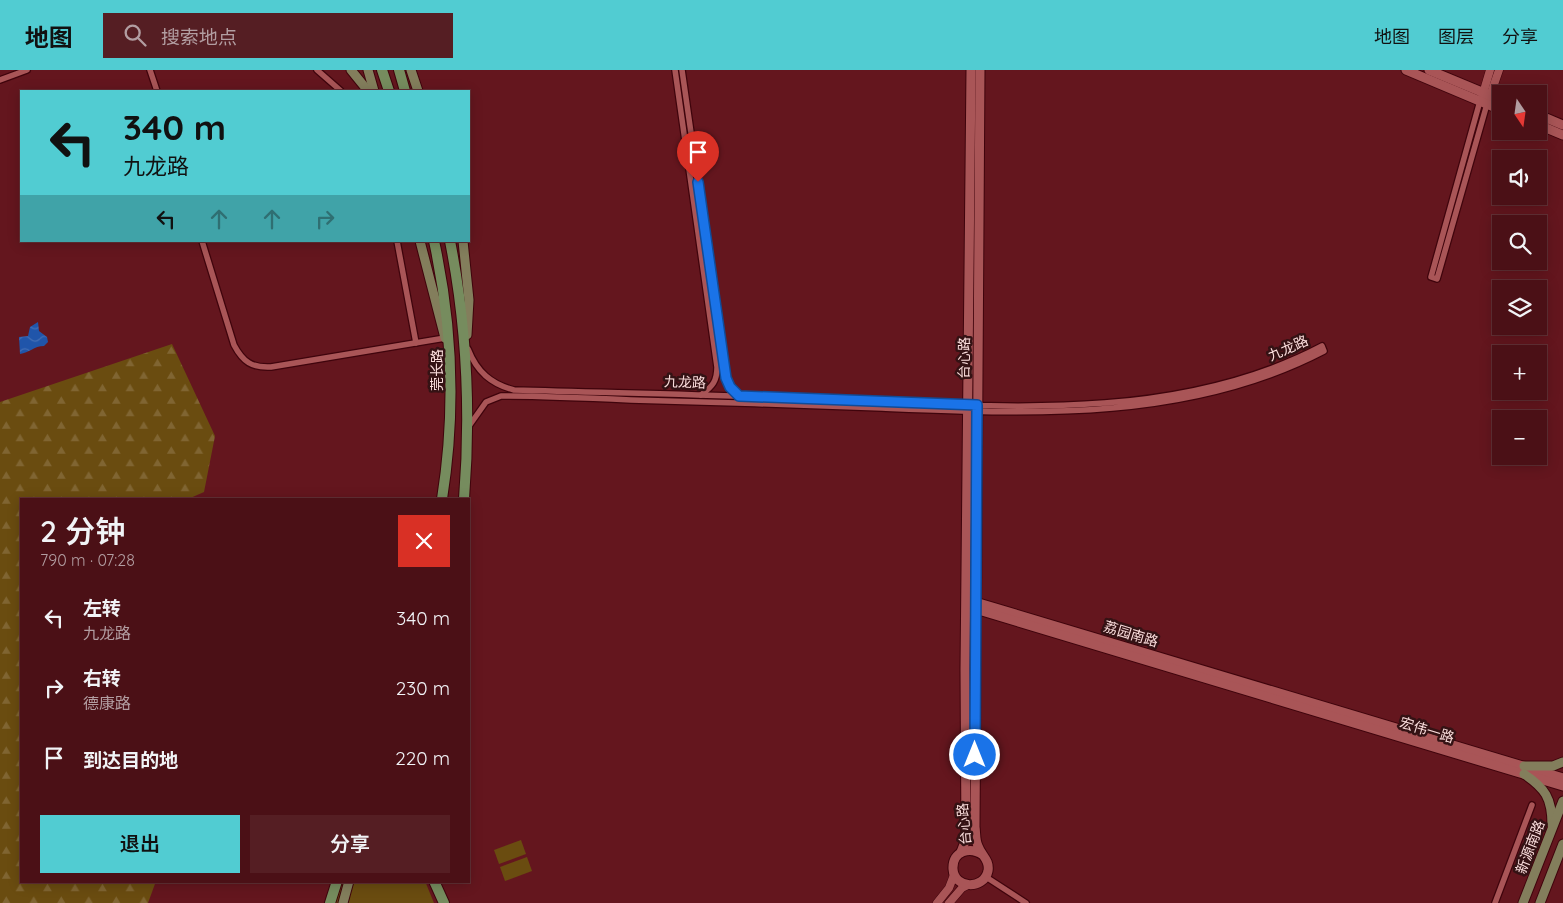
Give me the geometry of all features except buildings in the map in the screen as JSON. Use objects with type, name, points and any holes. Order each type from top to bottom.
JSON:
[{"type":"highway","points":[[382,70],[389,90]]},
{"type":"highway","points":[[399,70],[405,90]]},
{"type":"highway","name":"莞长路","points":[[434,242],[447,305],[452,362],[450,422],[442,498]]},
{"type":"highway","points":[[450,242],[462,302],[466,345],[469,426],[464,498]]},
{"type":"highway","points":[[330,903],[336,883]]},
{"type":"highway","points":[[434,883],[437,903]]},
{"type":"highway","points":[[435,883],[444,903]]},
{"type":"main road","points":[[351,70],[367,90]]},
{"type":"main road","points":[[368,70],[374,90]]},
{"type":"main road","points":[[411,70],[419,90]]},
{"type":"main road","points":[[418,70],[419,90]]},
{"type":"main road","name":"台心路","points":[[971,70],[973,408]]},
{"type":"main road","name":"台心路","points":[[961,852],[966,839],[980,70]]},
{"type":"main road","points":[[1406,70],[1492,99]]},
{"type":"main road","points":[[1429,70],[1492,103]]},
{"type":"main road","points":[[1548,119],[1563,125]]},
{"type":"main road","points":[[1548,129],[1563,135]]},
{"type":"main road","points":[[420,242],[452,362]]},
{"type":"main road","points":[[463,242],[469,300],[466,345]]},
{"type":"main road","name":"台心路","points":[[971,604],[975,827],[978,846],[983,855]]},
{"type":"main road","name":"荔园南路","points":[[971,604],[1285,698]]},
{"type":"main road","name":"宏伟一路","points":[[1285,698],[1524,770],[1563,778]]},
{"type":"main road","points":[[1524,770],[1553,766],[1563,762]]},
{"type":"main road","points":[[1524,770],[1545,791],[1552,814],[1551,831]]},
{"type":"main road","name":"宏伟一路","points":[[1524,770],[1563,786]]},
{"type":"main road","name":"新源南路","points":[[1523,903],[1563,801]]},
{"type":"main road","points":[[1540,903],[1563,844]]},
{"type":"main road","points":[[973,850],[983,855],[988,865],[986,877],[977,884],[968,885],[960,882],[954,875],[954,861],[961,852],[973,850]]},
{"type":"main road","points":[[343,903],[348,883]]},
{"type":"street","points":[[0,80],[27,70]]},
{"type":"street","points":[[150,70],[157,90]]},
{"type":"street","points":[[316,70],[339,90]]},
{"type":"street","points":[[674,70],[717,366],[717,380],[701,395]]},
{"type":"street","points":[[682,70],[726,378],[730,387],[739,396]]},
{"type":"street","points":[[1434,278],[1485,98],[1490,70]]},
{"type":"street","points":[[1485,98],[1499,70]]},
{"type":"street","points":[[202,242],[234,346],[240,357],[250,365],[271,367],[445,338]]},
{"type":"street","points":[[397,242],[416,343]]},
{"type":"street","name":"九龙路","points":[[466,345],[472,359],[487,379],[500,386],[514,390],[739,396],[973,408],[1045,406],[1131,400],[1244,379],[1276,368],[1322,346],[1324,351],[1278,373],[1247,384],[1163,402],[1083,411],[501,396],[486,402],[477,411],[469,426]]},
{"type":"street","points":[[1495,903],[1532,805]]},
{"type":"street","points":[[937,903],[949,888],[954,875]]},
{"type":"street","points":[[986,877],[1026,903]]},
{"type":"street","points":[[949,903],[962,888],[968,885]]},
{"type":"green space","points":[[172,344],[215,436],[204,492],[190,498],[20,498],[20,883],[155,883],[148,903],[0,903],[0,402]]},
{"type":"green space","points":[[521,840],[526,854],[499,864],[494,850]]},
{"type":"green space","points":[[527,857],[532,871],[505,881],[500,867]]},
{"type":"green space","points":[[339,883],[426,883],[434,903],[333,903]]},
{"type":"water","points":[[38,322],[39,331],[47,337],[48,342],[44,346],[20,354],[19,337],[28,336],[30,327]]},
{"type":"route","points":[[698,182],[726,378],[730,387],[739,396],[977,405],[975,755]]}]
